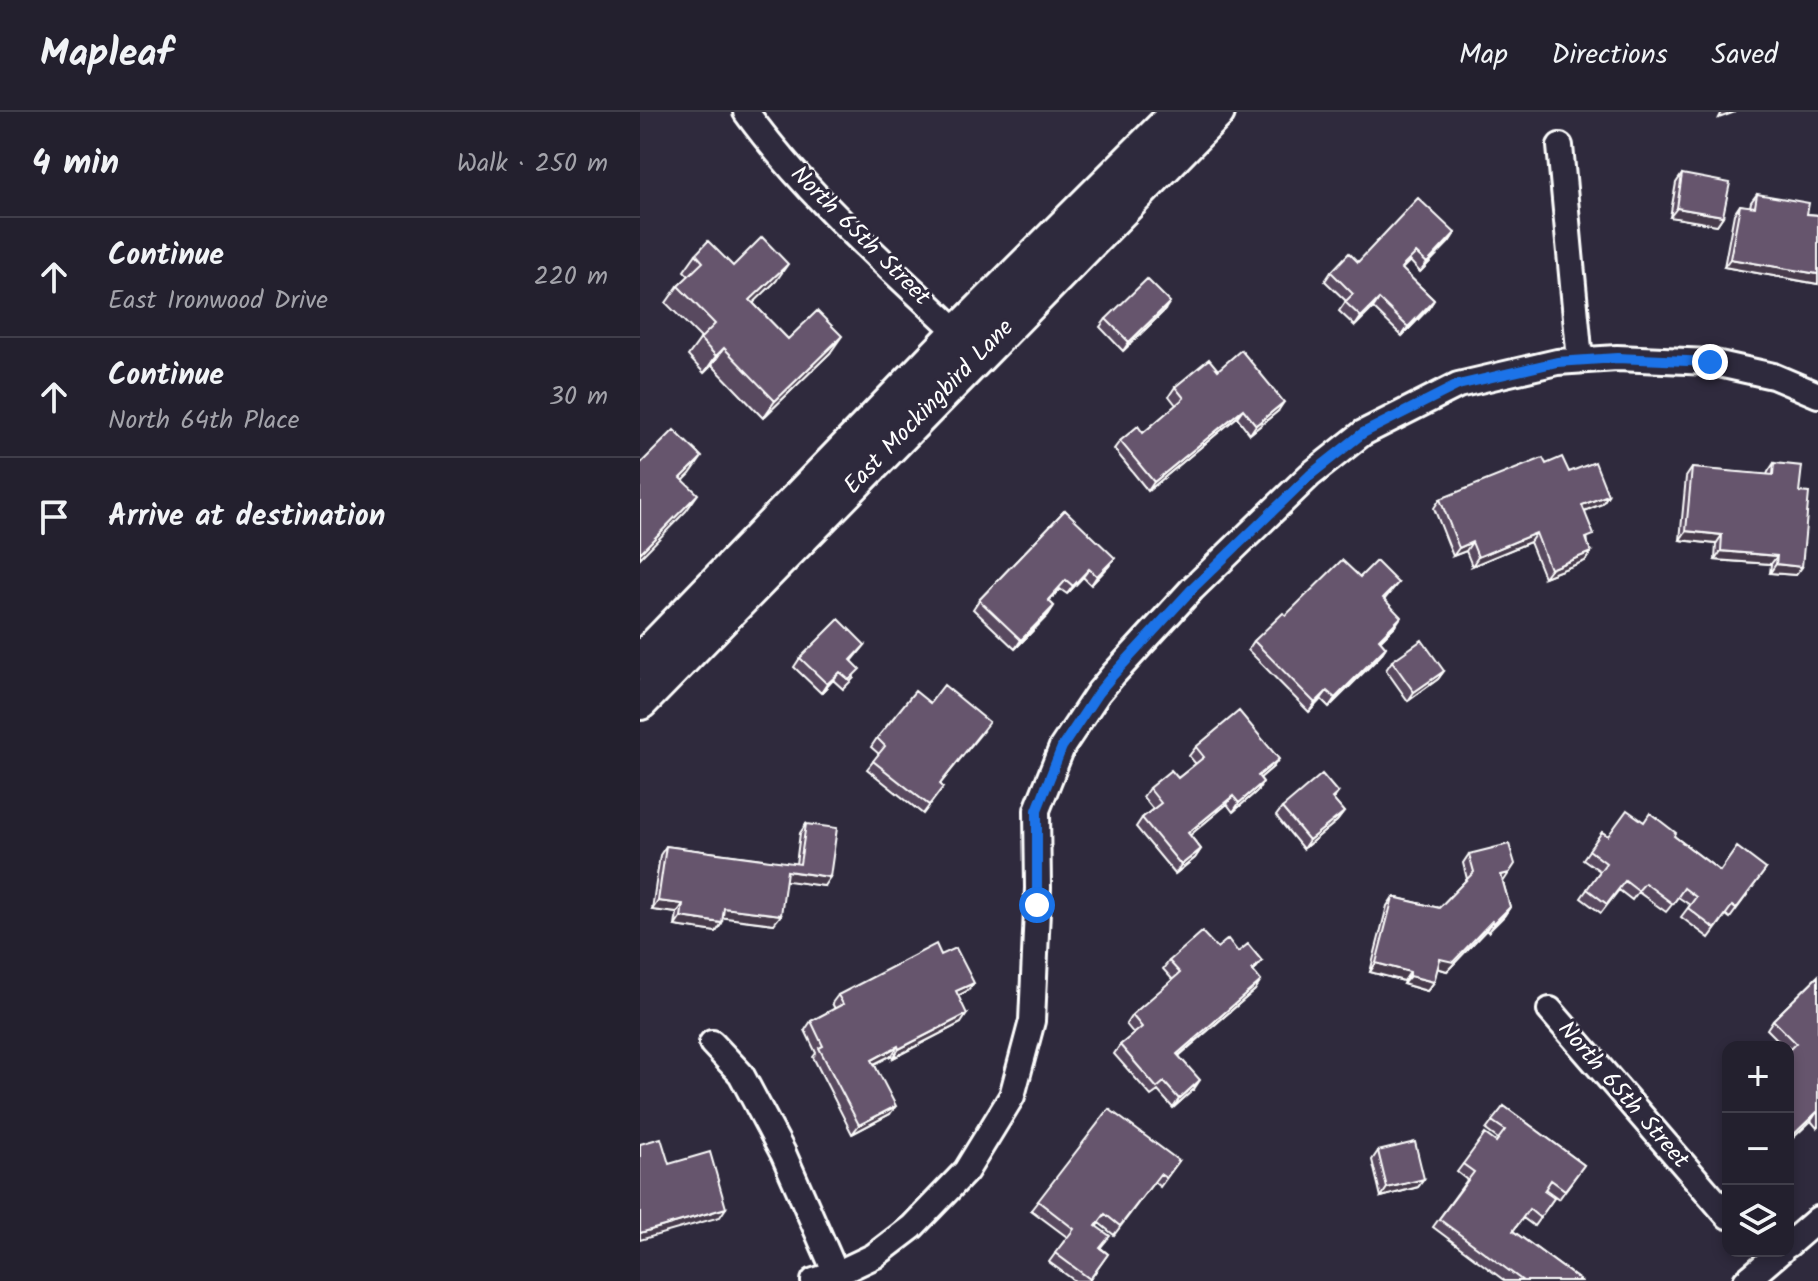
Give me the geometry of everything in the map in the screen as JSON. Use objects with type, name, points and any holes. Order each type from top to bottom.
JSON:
[{"type":"street","name":"North 65th Street","points":[[746,112],[772,149],[813,193],[969,343]]},
{"type":"street","name":"East Mockingbird Lane","points":[[640,702],[1179,112]]},
{"type":"street","name":"East Mockingbird Lane","points":[[640,662],[969,343],[1217,112]]},
{"type":"street","points":[[1560,146],[1580,360]]},
{"type":"street","points":[[712,1043],[741,1074],[783,1153],[825,1277],[874,1256],[912,1227],[966,1171],[1012,1096],[1032,1021],[1038,888],[1037,810],[1062,747],[1098,693],[1192,589],[1310,475],[1363,433],[1458,385],[1557,362],[1617,358],[1710,362],[1773,376],[1818,395]]},
{"type":"street","name":"North 65th Street","points":[[1550,1010],[1722,1209]]},
{"type":"street","points":[[1794,1240],[1818,1219]]},
{"type":"street","points":[[1746,1281],[1767,1257]]},
{"type":"building","points":[[1682,174],[1730,183],[1723,216],[1677,208]]},
{"type":"building","points":[[1757,194],[1809,203],[1807,214],[1818,215],[1818,274],[1730,259],[1740,205],[1755,207]]},
{"type":"building","points":[[1418,198],[1455,233],[1427,263],[1416,253],[1401,268],[1434,300],[1408,327],[1379,299],[1361,317],[1345,302],[1353,294],[1331,272],[1349,253],[1358,262]]},
{"type":"building","points":[[762,237],[788,264],[750,300],[788,339],[817,311],[842,336],[775,401],[724,348],[716,356],[700,339],[715,324],[678,286],[703,262],[696,254],[708,241],[733,266]]},
{"type":"building","points":[[1147,279],[1170,302],[1129,342],[1106,319]]},
{"type":"building","points":[[1241,350],[1284,402],[1256,425],[1243,409],[1154,482],[1120,441],[1138,426],[1143,433],[1184,398],[1175,387],[1209,359],[1218,370]]},
{"type":"building","points":[[674,430],[702,457],[681,478],[698,494],[640,553],[640,464]]},
{"type":"building","points":[[1562,457],[1569,472],[1595,462],[1608,495],[1582,505],[1594,535],[1586,538],[1591,552],[1550,569],[1536,533],[1478,557],[1472,542],[1459,548],[1440,499],[1543,458],[1546,464]]},
{"type":"building","points":[[1774,463],[1802,466],[1799,492],[1809,493],[1802,567],[1776,564],[1777,556],[1721,551],[1722,535],[1686,531],[1692,468],[1773,475]]},
{"type":"building","points":[[1065,510],[1115,558],[1097,576],[1089,569],[1073,586],[1066,580],[1048,600],[1054,606],[1021,640],[979,600]]},
{"type":"building","points":[[1342,560],[1360,577],[1376,561],[1398,583],[1383,598],[1401,617],[1379,639],[1386,647],[1335,698],[1327,691],[1315,703],[1254,641],[1283,613],[1286,615]]},
{"type":"building","points":[[839,619],[865,645],[851,660],[860,669],[849,680],[840,672],[827,684],[800,658]]},
{"type":"building","points":[[1422,640],[1444,671],[1414,692],[1392,661]]},
{"type":"building","points":[[944,685],[989,722],[940,784],[943,787],[929,805],[873,761],[885,746],[877,738],[915,691],[930,703]]},
{"type":"building","points":[[1239,711],[1279,759],[1258,776],[1263,782],[1239,803],[1233,796],[1188,833],[1201,849],[1181,865],[1142,818],[1161,803],[1149,788],[1171,770],[1178,778],[1204,757],[1196,747]]},
{"type":"building","points":[[1322,774],[1338,793],[1332,798],[1344,812],[1309,840],[1282,808]]},
{"type":"building","points":[[1627,810],[1644,822],[1650,813],[1720,871],[1737,847],[1766,869],[1736,909],[1732,906],[1715,929],[1688,908],[1696,897],[1684,888],[1673,904],[1645,883],[1638,891],[1625,881],[1607,904],[1587,889],[1606,863],[1589,850],[1602,832],[1608,836]]},
{"type":"building","points":[[806,824],[837,828],[830,877],[787,871],[781,915],[724,908],[722,923],[681,917],[683,904],[658,901],[666,846],[800,864]]},
{"type":"building","points":[[1509,844],[1515,864],[1509,873],[1501,875],[1510,907],[1494,923],[1492,921],[1453,962],[1440,959],[1434,982],[1376,963],[1393,897],[1439,908],[1474,872],[1469,854]]},
{"type":"building","points":[[1202,932],[1217,948],[1228,939],[1238,952],[1248,944],[1262,961],[1252,970],[1261,981],[1177,1054],[1200,1080],[1179,1099],[1164,1082],[1157,1088],[1120,1045],[1142,1027],[1132,1015],[1180,973],[1169,961]]},
{"type":"building","points":[[936,944],[941,955],[956,948],[974,983],[956,991],[967,1014],[872,1060],[896,1106],[859,1125],[819,1048],[823,1046],[811,1021],[843,1004],[838,995]]},
{"type":"building","points":[[1818,976],[1818,1113],[1794,1134],[1796,1043],[1773,1020]]},
{"type":"building","points":[[1504,1106],[1584,1165],[1565,1190],[1551,1180],[1544,1191],[1554,1198],[1540,1218],[1529,1209],[1513,1231],[1581,1281],[1523,1281],[1439,1219],[1474,1172],[1463,1164],[1485,1134],[1496,1142],[1505,1130],[1492,1121]]},
{"type":"building","points":[[1109,1109],[1179,1161],[1166,1178],[1160,1174],[1120,1226],[1105,1214],[1096,1226],[1110,1236],[1100,1248],[1108,1254],[1090,1279],[1055,1253],[1074,1229],[1038,1201]]},
{"type":"building","points":[[661,1138],[669,1164],[710,1152],[726,1208],[640,1233],[640,1144]]},
{"type":"building","points":[[1415,1142],[1424,1179],[1387,1188],[1378,1151]]},
{"type":"route","points":[[1037,905],[1037,810],[1062,747],[1113,675],[1192,589],[1310,475],[1363,433],[1458,385],[1557,362],[1617,358],[1710,362]]}]
